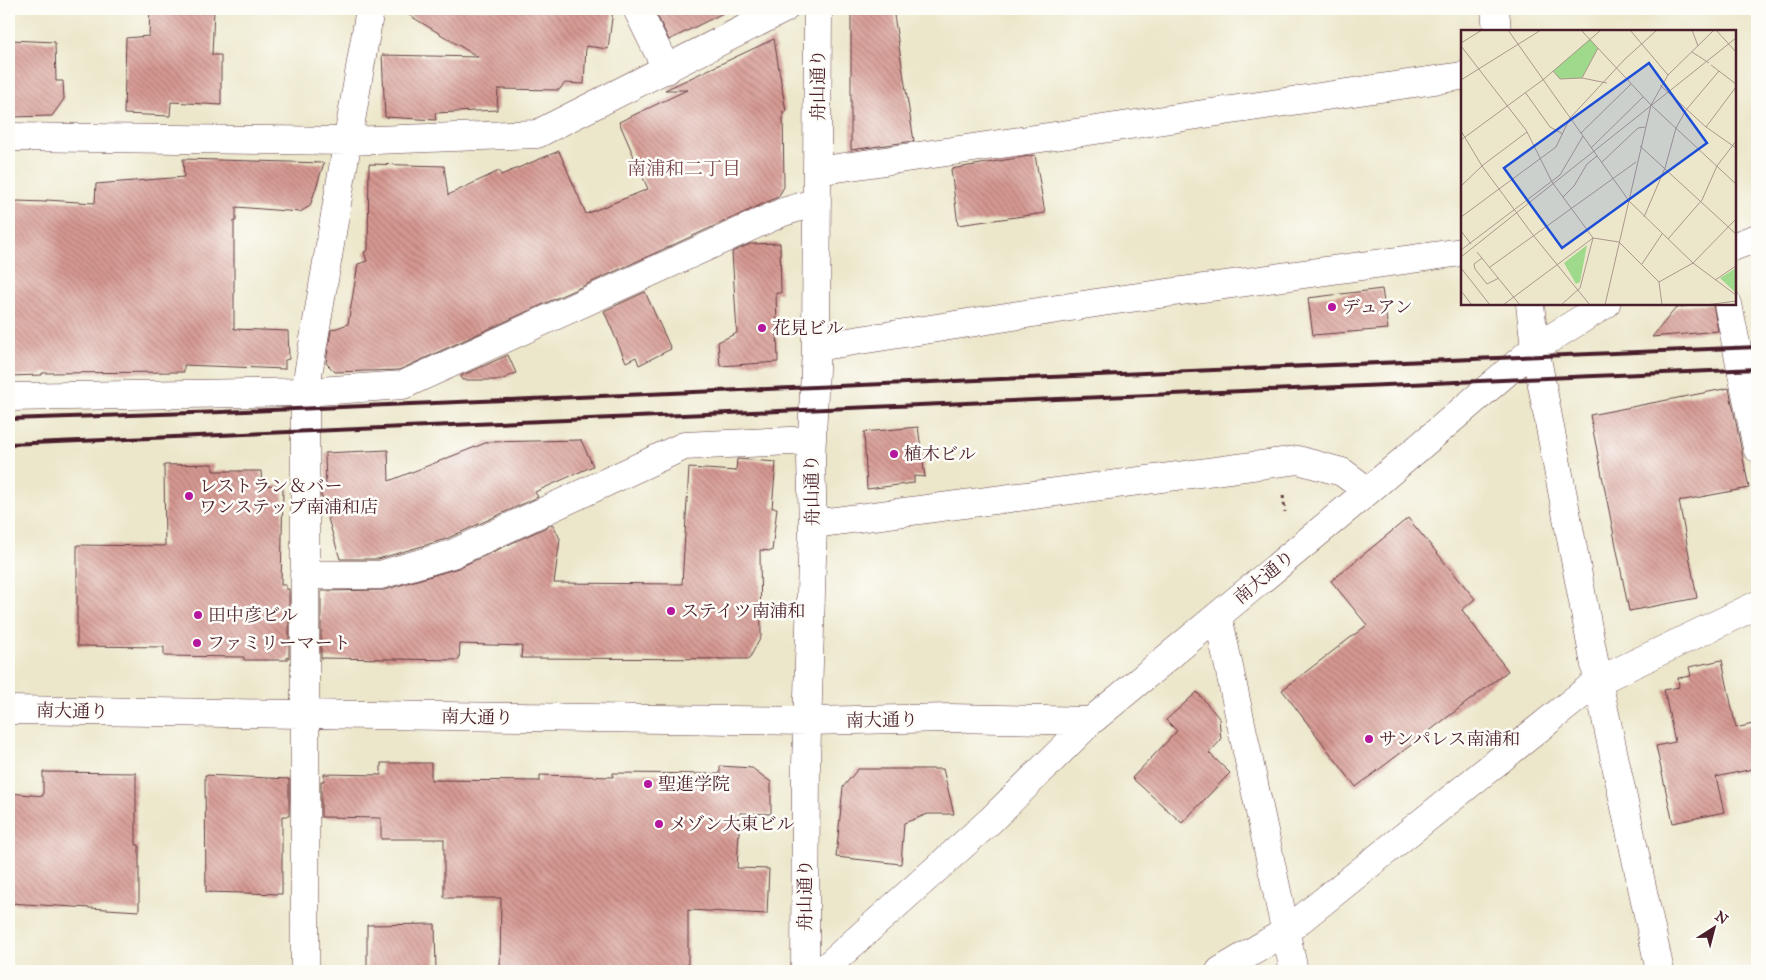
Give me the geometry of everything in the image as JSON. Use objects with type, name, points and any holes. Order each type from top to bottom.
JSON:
[{"type":"street","points":[[305,971],[305,392],[370,9]]},
{"type":"street","points":[[637,9],[667,70]]},
{"type":"street","points":[[9,137],[348,140],[537,134],[667,70],[784,9]]},
{"type":"street","name":"舟山通り","points":[[805,971],[806,766],[813,524],[812,440],[816,347],[818,9]]},
{"type":"street","points":[[1495,9],[1497,30]]},
{"type":"street","points":[[817,171],[1461,76]]},
{"type":"street","points":[[9,397],[305,392],[402,385],[783,212],[817,202]]},
{"type":"street","points":[[1736,246],[1757,238]]},
{"type":"street","points":[[816,347],[1102,302],[1461,252]]},
{"type":"street","points":[[1530,305],[1535,348],[1598,681],[1660,971]]},
{"type":"street","name":"南大通り","points":[[9,710],[808,721],[950,718],[1091,722],[1368,491],[1535,348],[1604,305]]},
{"type":"street","points":[[1728,305],[1757,448]]},
{"type":"street","points":[[304,575],[380,575],[452,554],[684,446],[812,440]]},
{"type":"street","points":[[813,524],[1298,460],[1342,472],[1368,491]]},
{"type":"street","points":[[1220,971],[1285,932],[1598,681],[1757,605]]},
{"type":"street","points":[[1218,616],[1294,971]]},
{"type":"street","points":[[822,971],[991,820],[1091,722]]},
{"type":"path","points":[[1283,498],[1285,512]]},
{"type":"building","points":[[150,9],[214,9],[212,55],[221,55],[221,105],[171,102],[170,116],[124,114],[126,38],[149,36]]},
{"type":"building","points":[[399,9],[613,10],[608,49],[586,46],[584,84],[565,83],[559,90],[498,89],[497,110],[435,113],[436,120],[385,117],[382,55],[478,57]]},
{"type":"building","points":[[654,9],[731,9],[669,40]]},
{"type":"building","points":[[851,9],[893,9],[914,141],[851,150]]},
{"type":"building","points":[[774,39],[786,112],[783,112],[784,187],[778,197],[399,370],[335,372],[326,363],[331,330],[348,324],[358,264],[367,261],[364,252],[368,250],[369,164],[444,166],[448,195],[499,171],[501,175],[559,151],[586,214],[648,189],[619,122],[687,90],[665,90]]},
{"type":"building","points":[[9,40],[55,42],[56,81],[63,81],[64,99],[52,116],[9,117]]},
{"type":"building","points":[[1035,155],[1045,213],[958,225],[951,169]]},
{"type":"building","points":[[183,159],[324,163],[310,206],[300,212],[236,207],[236,221],[234,221],[234,329],[288,331],[289,359],[285,360],[285,369],[184,365],[184,372],[42,373],[42,375],[9,376],[9,210],[13,210],[17,201],[46,202],[46,200],[95,203],[96,184],[184,177]]},
{"type":"building","points":[[780,243],[781,293],[776,293],[778,362],[720,366],[718,342],[737,333],[732,252],[750,244]]},
{"type":"building","name":"デュアン","points":[[1382,289],[1388,329],[1313,335],[1308,298]]},
{"type":"building","points":[[645,292],[671,349],[639,365],[636,357],[626,362],[604,311]]},
{"type":"building","points":[[1690,305],[1713,305],[1718,331],[1652,337],[1676,308]]},
{"type":"building","points":[[508,355],[516,373],[501,380],[462,380],[461,376]]},
{"type":"building","points":[[1729,388],[1749,488],[1679,501],[1697,598],[1629,611],[1590,415]]},
{"type":"building","name":"植木ビル","points":[[918,427],[925,477],[914,476],[914,483],[867,489],[864,432]]},
{"type":"building","points":[[581,440],[593,466],[535,492],[538,497],[446,539],[378,559],[340,559],[321,495],[321,487],[326,487],[325,453],[388,450],[389,481],[488,442]]},
{"type":"building","points":[[737,459],[776,462],[772,508],[777,508],[772,551],[760,550],[761,637],[749,659],[521,658],[522,646],[460,644],[459,660],[321,658],[321,591],[384,590],[458,568],[553,524],[560,539],[554,583],[682,584],[689,468],[736,471]]},
{"type":"building","points":[[213,464],[213,471],[261,471],[262,485],[283,486],[281,585],[286,585],[286,589],[289,589],[289,658],[287,657],[287,660],[244,660],[244,657],[164,656],[164,647],[77,646],[77,545],[165,546],[164,465]]},
{"type":"building","points":[[1408,518],[1475,599],[1462,610],[1508,671],[1356,787],[1282,690],[1367,625],[1331,581]]},
{"type":"building","points":[[1722,660],[1736,728],[1757,723],[1757,768],[1716,777],[1724,812],[1673,823],[1656,746],[1675,742],[1664,690],[1679,687],[1678,678],[1691,676],[1689,667]]},
{"type":"building","points":[[1197,692],[1219,718],[1221,740],[1209,753],[1230,773],[1182,823],[1132,778],[1177,731],[1166,720]]},
{"type":"building","points":[[381,763],[431,763],[431,780],[540,781],[540,775],[613,777],[613,773],[720,774],[720,766],[752,768],[771,782],[771,814],[740,813],[737,868],[769,869],[767,914],[688,910],[688,971],[500,971],[501,898],[444,898],[444,839],[381,839],[381,818],[321,817],[321,781],[324,781],[324,774],[381,775]]},
{"type":"building","points":[[858,769],[943,769],[954,814],[928,814],[904,823],[901,864],[836,857],[843,787]]},
{"type":"building","points":[[43,772],[136,773],[136,845],[139,845],[139,911],[9,903],[9,793],[43,796]]},
{"type":"building","points":[[205,775],[289,779],[289,816],[282,816],[282,894],[206,892]]},
{"type":"building","points":[[435,924],[436,971],[367,971],[367,925]]},
{"type":"railway","points":[[9,419],[222,412],[1757,347]]},
{"type":"railway","points":[[9,444],[1757,369]]},
{"type":"place","name":"デュアン","points":[[1332,307]]},
{"type":"place","name":"花見ビル","points":[[762,328]]},
{"type":"place","name":"植木ビル","points":[[894,454]]},
{"type":"place","name":"レストラン＆バー ワンステップ南浦和店","points":[[189,496]]},
{"type":"place","name":"ステイツ南浦和","points":[[671,611]]},
{"type":"place","name":"田中彦ビル","points":[[198,615]]},
{"type":"place","name":"ファミリーマート","points":[[197,643]]},
{"type":"place","name":"サンパレス南浦和","points":[[1369,739]]},
{"type":"place","name":"聖進学院","points":[[648,784]]},
{"type":"place","name":"メゾン大東ビル","points":[[659,824]]},
{"type":"district","name":"南浦和二丁目","points":[[684,168]]}]
